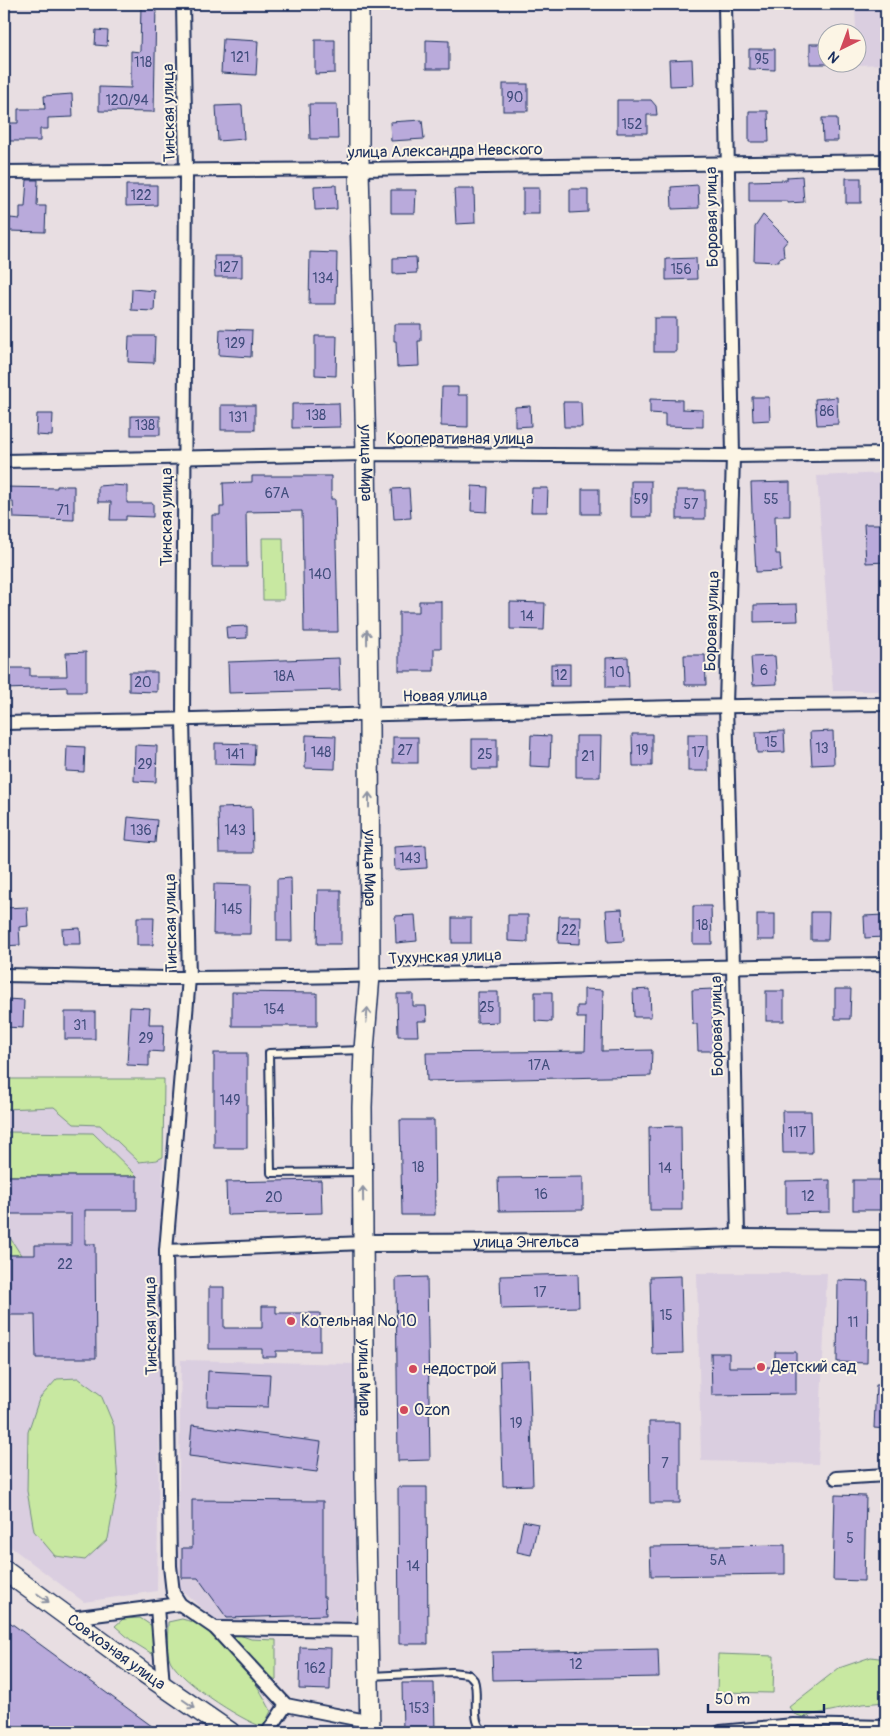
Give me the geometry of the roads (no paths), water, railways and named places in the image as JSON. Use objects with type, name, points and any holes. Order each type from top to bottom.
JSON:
[{"type":"main road","name":"улица Мира","points":[[359,4],[359,169],[366,454],[369,714],[370,975],[364,1050],[362,1172],[364,1243],[364,1479],[371,1727]]},
{"type":"main road","name":"Совхозная улица","points":[[4,1570],[163,1686],[230,1732]]},
{"type":"street","name":"Тинская улица","points":[[180,1604],[173,1593],[170,1566],[166,1251],[189,978],[183,720],[186,171],[183,4]]},
{"type":"street","name":"Боровая улица","points":[[725,4],[733,456],[726,705],[738,1238]]},
{"type":"street","name":"улица Александра Невского","points":[[4,172],[886,161]]},
{"type":"street","name":"Кооперативная улица","points":[[4,461],[366,454],[733,456],[886,454]]},
{"type":"street","name":"Новая улица","points":[[4,723],[726,705],[886,704]]},
{"type":"street","name":"Тухунская улица","points":[[4,975],[189,978],[886,964]]},
{"type":"street","name":"улица Энгельса","points":[[166,1251],[364,1243],[614,1242],[738,1238],[886,1239]]},
{"type":"street","points":[[836,1478],[886,1475]]},
{"type":"street","points":[[71,1618],[180,1604],[215,1628],[286,1705],[371,1727]]},
{"type":"street","points":[[157,1607],[163,1686]]},
{"type":"street","points":[[215,1628],[368,1630]]},
{"type":"street","points":[[268,1732],[286,1705]]},
{"type":"lane","points":[[362,1172],[271,1173],[269,1053],[364,1050]]},
{"type":"lane","points":[[370,1676],[451,1672],[468,1674],[474,1680],[477,1725],[483,1731],[488,1732]]},
{"type":"lane","points":[[713,1732],[720,1729],[793,1722],[886,1724]]},
{"type":"place","name":"Котельная № 10","points":[[291,1321]]},
{"type":"place","name":"Детский сад","points":[[761,1367]]},
{"type":"place","name":"недострой","points":[[413,1369]]},
{"type":"place","name":"Ozon","points":[[404,1410]]}]
